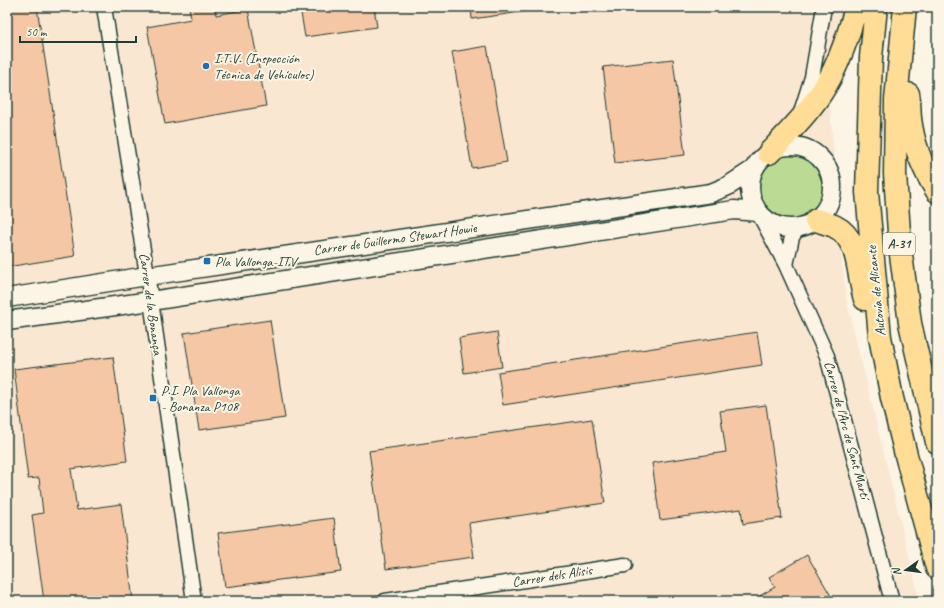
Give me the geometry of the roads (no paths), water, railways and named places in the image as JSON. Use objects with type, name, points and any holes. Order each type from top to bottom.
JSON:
[{"type":"highway","points":[[769,153],[813,104],[826,86],[840,58],[856,7]]},
{"type":"highway","name":"Autovía de Alicante","points":[[876,7],[871,57],[867,192],[880,337],[892,398],[906,455],[937,568]]},
{"type":"highway","name":"Autovía de Alicante","points":[[904,7],[896,100],[895,174],[900,248],[910,323],[937,442]]},
{"type":"highway","points":[[901,42],[909,98],[910,119],[916,148],[928,177],[937,191]]},
{"type":"highway","points":[[807,224],[835,226],[848,236],[855,251],[864,297],[880,337]]},
{"type":"street","name":"Carrer de la Bonança","points":[[104,7],[151,301],[194,601]]},
{"type":"street","points":[[799,119],[812,77],[824,7]]},
{"type":"street","points":[[786,265],[792,237],[826,210],[832,197],[832,183],[829,170],[821,158],[809,150],[796,146],[782,147],[769,153],[754,169],[751,178],[751,196],[758,212],[764,218],[780,227],[807,224]]},
{"type":"street","name":"Carrer de Guillermo Stewart Howie","points":[[7,298],[711,193],[728,186],[754,169]]},
{"type":"street","name":"Carrer de Guillermo Stewart Howie","points":[[7,321],[151,301],[734,210],[758,212]]},
{"type":"street","name":"Carrer de l'Arc de Sant Martí","points":[[758,212],[786,265],[827,356],[892,601]]},
{"type":"street","name":"Carrer dels Alisis","points":[[385,601],[625,565]]},
{"type":"place","name":"I.T.V. (Inspección Técnica de Vehículos)","points":[[206,66]]},
{"type":"place","name":"Pla Vallonga-ITV","points":[[207,261]]},
{"type":"place","name":"P.I. Pla Vallonga - Bonanza P108","points":[[153,398]]}]
